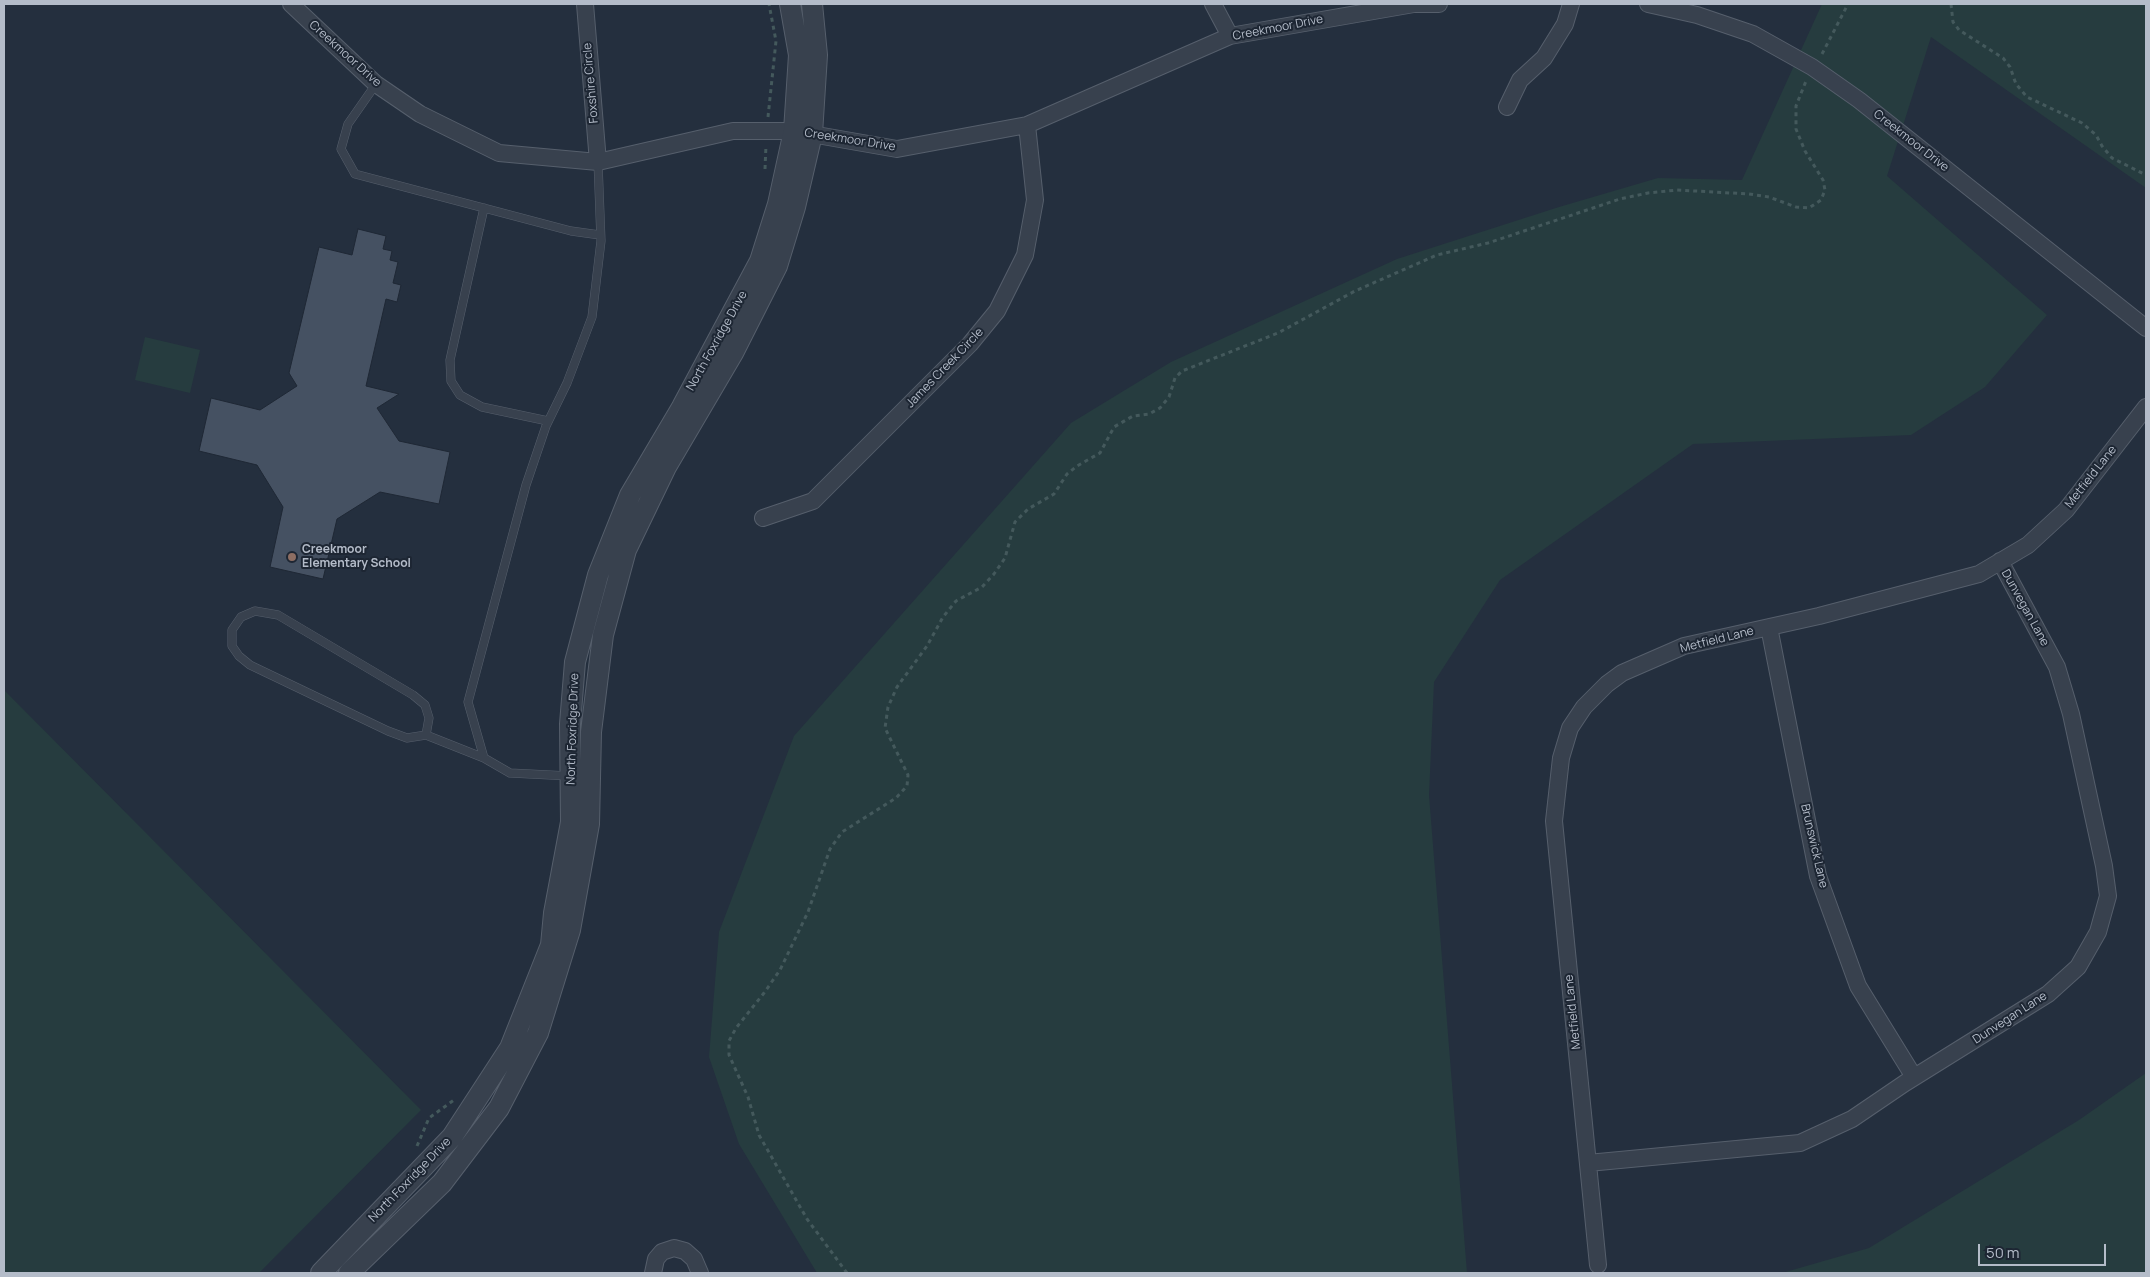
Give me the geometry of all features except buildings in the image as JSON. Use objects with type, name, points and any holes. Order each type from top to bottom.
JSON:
[{"type":"street","name":"Creekmoor Drive","points":[[291,4],[376,84],[420,114],[499,153],[598,162],[733,131],[803,132],[897,149],[1027,125],[1230,36],[1404,6],[1440,4]]},
{"type":"street","name":"Foxshire Circle","points":[[584,4],[598,162]]},
{"type":"street","name":"North Foxridge Drive","points":[[790,4],[799,55],[803,132]]},
{"type":"street","name":"North Foxridge Drive","points":[[349,1273],[442,1183],[499,1108],[538,1033],[567,943],[589,824],[570,724],[575,662],[598,575],[630,495],[682,407],[760,261],[803,132],[817,55],[812,4]]},
{"type":"street","points":[[1213,4],[1230,36]]},
{"type":"street","points":[[1507,107],[1520,80],[1544,58],[1565,24],[1571,4]]},
{"type":"street","name":"Creekmoor Drive","points":[[1648,4],[1697,15],[1753,34],[1814,68],[1867,106],[2146,328]]},
{"type":"street","name":"James Creek Circle","points":[[763,518],[814,501],[970,344],[997,311],[1025,255],[1035,200],[1027,125]]},
{"type":"street","name":"Metfield Lane","points":[[1598,1265],[1554,821],[1561,758],[1570,728],[1584,707],[1607,684],[1630,669],[1684,646],[1769,627],[1979,574],[2028,545],[2066,510],[2146,407]]},
{"type":"street","name":"Dunvegan Lane","points":[[1588,1163],[1800,1143],[1852,1119],[1914,1077],[2048,994],[2078,967],[2098,932],[2108,896],[2104,866],[2071,714],[2057,667],[2000,562]]},
{"type":"street","name":"Brunswick Lane","points":[[1769,627],[1818,876],[1858,986],[1914,1077]]},
{"type":"street","name":"North Foxridge Drive","points":[[321,1273],[452,1137],[510,1048],[551,945],[554,913],[580,775]]},
{"type":"street","points":[[652,1273],[656,1260],[662,1252],[674,1248],[685,1251],[694,1259],[700,1273]]},
{"type":"lane","points":[[376,84],[348,124],[341,149],[355,174],[571,230],[600,234]]},
{"type":"lane","points":[[484,758],[468,702],[526,485],[548,421],[568,383],[592,317],[600,234],[598,162]]},
{"type":"lane","points":[[484,208],[450,360],[452,381],[460,396],[482,407],[548,421]]},
{"type":"lane","points":[[426,735],[429,718],[427,711],[425,705],[413,695],[278,616],[256,611],[241,617],[232,630],[232,646],[239,656],[250,665],[388,731],[407,738],[426,735],[484,758],[510,773],[580,775]]},
{"type":"path","points":[[847,1273],[807,1219],[759,1135],[748,1097],[729,1055],[729,1041],[736,1028],[780,970],[808,912],[830,849],[842,832],[896,798],[906,786],[908,775],[885,728],[888,707],[897,687],[927,646],[943,617],[956,601],[982,587],[994,574],[1005,558],[1016,522],[1028,509],[1054,494],[1067,474],[1077,466],[1100,454],[1114,427],[1133,416],[1149,414],[1160,408],[1169,398],[1175,378],[1182,371],[1278,333],[1355,292],[1437,255],[1488,244],[1620,198],[1648,193],[1676,190],[1749,194],[1770,197],[1796,207],[1809,208],[1821,200],[1825,190],[1823,180],[1804,150],[1796,129],[1796,106],[1803,87],[1848,4]]},
{"type":"path","points":[[1951,4],[1953,22],[1959,30],[2003,58],[2010,67],[2016,84],[2027,97],[2082,123],[2091,130],[2112,158],[2146,175]]},
{"type":"green space","points":[[1822,4],[2146,4],[2146,188],[1931,37],[1887,176],[2047,315],[1985,387],[1911,435],[1693,444],[1500,580],[1434,682],[1429,795],[1467,1273],[817,1273],[739,1144],[709,1057],[719,932],[794,736],[1071,423],[1171,362],[1397,259],[1559,207],[1658,178],[1742,180]]},
{"type":"green space","points":[[145,337],[200,350],[190,393],[135,380]]},
{"type":"green space","points":[[4,690],[421,1110],[259,1273],[4,1273]]},
{"type":"green space","points":[[2146,1073],[2146,1273],[1782,1273],[1869,1248],[2079,1120]]},
{"type":"place","name":"Creekmoor Elementary School","points":[[292,557]]}]
